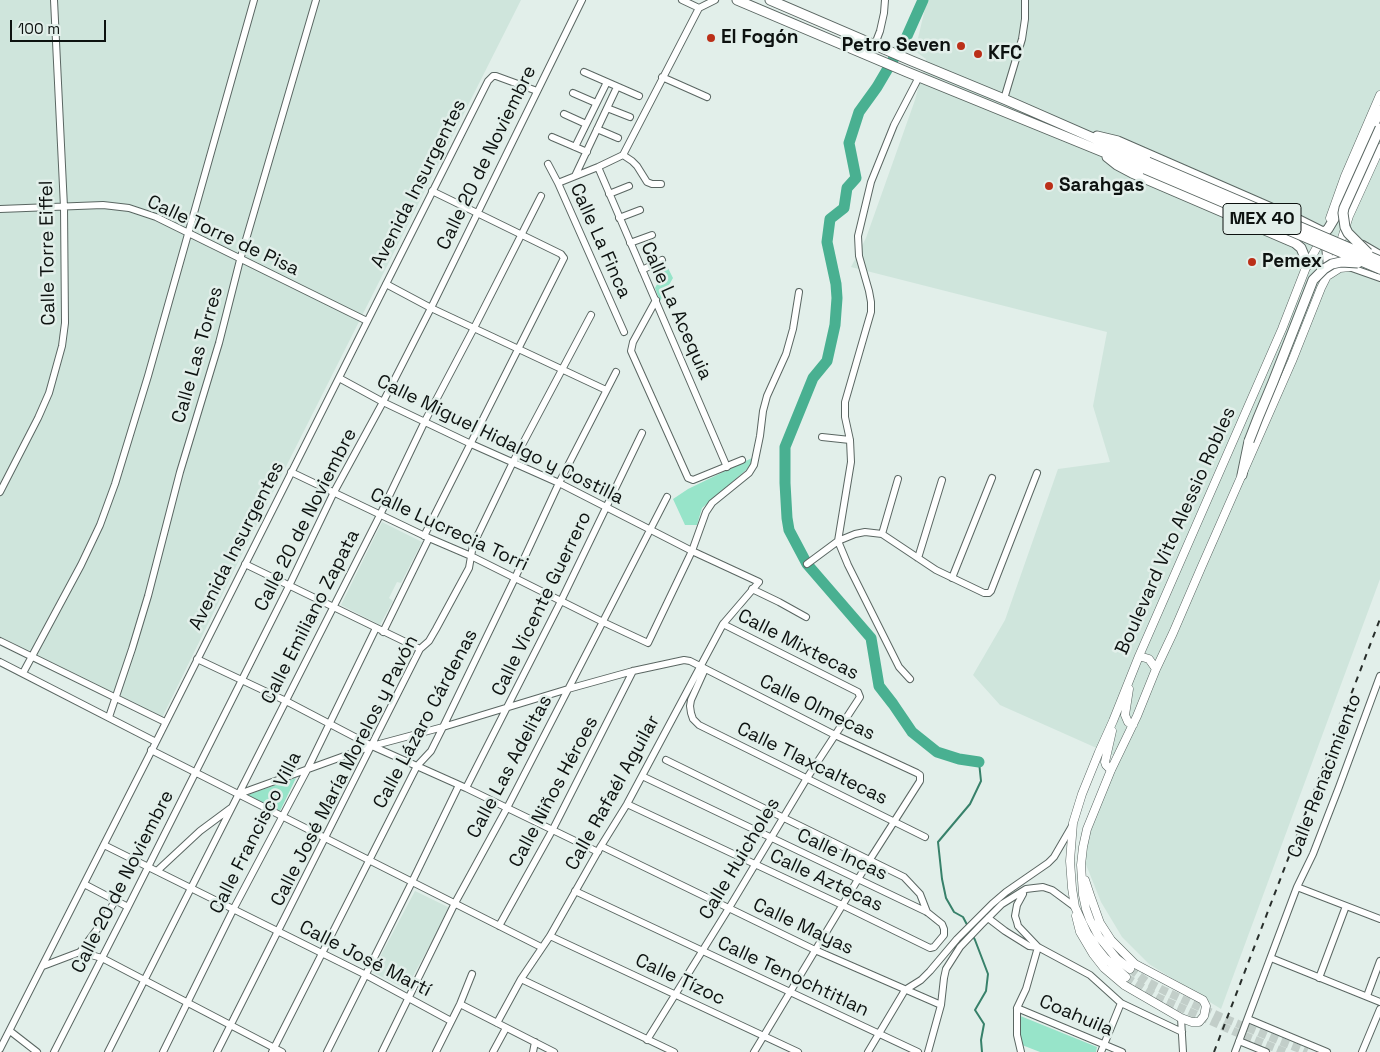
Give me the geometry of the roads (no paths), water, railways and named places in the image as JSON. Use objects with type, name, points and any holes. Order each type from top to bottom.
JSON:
[{"type":"highway","name":"MEX 40","points":[[736,0],[1104,153],[1146,166]]},
{"type":"highway","name":"MEX 40","points":[[770,0],[1004,99],[1087,136],[1146,166],[1378,262]]},
{"type":"highway","points":[[1295,243],[1318,238],[1325,233],[1334,219],[1380,110]]},
{"type":"highway","points":[[1378,262],[1348,233],[1343,213],[1380,128]]},
{"type":"highway","points":[[1087,136],[1118,141],[1325,233]]},
{"type":"highway","points":[[1104,153],[1118,165],[1132,172],[1295,243],[1301,248],[1308,265]]},
{"type":"highway","points":[[1295,243],[1299,240],[1303,230],[1299,220]]},
{"type":"highway","points":[[1325,233],[1327,275]]},
{"type":"highway","points":[[1242,474],[1249,442],[1313,280],[1332,264],[1342,262],[1378,262]]},
{"type":"main road","name":"Boulevard Vito Alessio Robles","points":[[1380,95],[1345,176],[1325,233],[1308,265],[1265,369],[1139,656],[1099,752],[1073,823],[1070,861],[1075,907],[1087,933],[1105,958],[1128,973],[1099,937],[1090,920],[1083,896],[1081,864],[1087,830],[1111,770],[1133,725],[1292,361],[1321,288],[1335,260],[1349,216],[1380,148]]},
{"type":"main road","points":[[1325,233],[1335,260]]},
{"type":"main road","points":[[1327,275],[1336,270],[1350,267]]},
{"type":"main road","points":[[1301,281],[1311,281],[1321,288]]},
{"type":"main road","points":[[1139,656],[1150,659],[1156,669]]},
{"type":"main road","points":[[1133,725],[1128,722],[1125,715],[1134,668]]},
{"type":"main road","points":[[1111,770],[1106,765],[1106,758],[1113,721]]},
{"type":"main road","points":[[1075,907],[1080,932],[1104,968],[1124,985],[1181,1018],[1192,1022],[1199,1022],[1204,1016],[1206,1006],[1203,1000],[1135,964],[1111,940],[1100,922],[1081,864]]},
{"type":"street","name":"Calle Torre Eiffel","points":[[0,492],[45,404],[57,367],[65,323],[64,207],[54,0]]},
{"type":"street","points":[[23,673],[81,565],[100,525],[115,484],[148,376],[254,0]]},
{"type":"street","name":"Calle Las Torres","points":[[109,718],[148,596],[180,472],[219,344],[240,260],[316,0]]},
{"type":"street","name":"Calle 20 de Noviembre","points":[[54,1052],[289,586],[334,492],[431,308],[582,0]]},
{"type":"street","points":[[682,0],[700,8]]},
{"type":"street","points":[[696,0],[700,8]]},
{"type":"street","points":[[558,183],[623,155],[662,77],[700,8],[715,0]]},
{"type":"street","points":[[875,44],[880,31],[885,0]]},
{"type":"street","points":[[1004,99],[1022,39],[1025,0]]},
{"type":"street","points":[[584,72],[639,96]]},
{"type":"street","name":"Avenida Insurgentes","points":[[0,1049],[488,81],[493,76],[500,77],[537,92]]},
{"type":"street","points":[[662,77],[707,97]]},
{"type":"street","points":[[910,679],[899,667],[838,541],[851,456],[845,417],[845,402],[870,312],[871,302],[870,291],[859,256],[858,236],[871,182],[894,125],[919,77]]},
{"type":"street","points":[[575,147],[607,82]]},
{"type":"street","points":[[575,176],[617,87]]},
{"type":"street","points":[[573,93],[596,103]]},
{"type":"street","points":[[607,108],[630,118]]},
{"type":"street","points":[[564,114],[586,124]]},
{"type":"street","points":[[597,129],[618,138]]},
{"type":"street","points":[[552,137],[586,152]]},
{"type":"street","points":[[623,155],[637,166],[647,182],[661,184]]},
{"type":"street","name":"Calle La Finca","points":[[548,164],[624,332]]},
{"type":"street","name":"Calle La Acequia","points":[[598,167],[727,467]]},
{"type":"street","points":[[609,194],[629,186]]},
{"type":"street","points":[[432,191],[522,235]]},
{"type":"street","name":"Calle Emiliano Zapata","points":[[108,1052],[380,515],[425,421],[541,196]]},
{"type":"street","name":"Calle Torre de Pisa","points":[[0,210],[103,205],[129,208],[156,217],[367,321]]},
{"type":"street","points":[[620,218],[640,210]]},
{"type":"street","points":[[1349,216],[1350,228],[1359,242],[1378,262]]},
{"type":"street","name":"Calle Francisco Villa","points":[[163,1052],[234,908],[427,537],[470,443],[563,259],[563,257],[522,235]]},
{"type":"street","points":[[630,243],[652,235]]},
{"type":"street","points":[[1350,267],[1346,254],[1350,245],[1354,242],[1359,242]]},
{"type":"street","points":[[642,270],[662,260]]},
{"type":"street","points":[[1335,260],[1380,278]]},
{"type":"street","points":[[386,284],[431,308],[606,390]]},
{"type":"street","points":[[692,551],[706,512],[716,500],[748,473],[754,465],[763,411],[767,396],[786,354],[793,329],[799,292]]},
{"type":"street","points":[[656,300],[632,342],[631,348],[688,478],[690,480],[742,460]]},
{"type":"street","name":"Calle José María Morelos y Pavón","points":[[217,1052],[420,649],[429,641],[465,576],[470,564],[473,546],[514,462],[591,315]]},
{"type":"street","name":"Calle Lázaro Cárdenas","points":[[273,1050],[418,766],[431,751],[559,483],[616,372]]},
{"type":"street","name":"Calle Miguel Hidalgo y Costilla","points":[[339,378],[383,402],[559,483],[692,551],[759,582]]},
{"type":"street","name":"Calle Vicente Guerrero","points":[[466,788],[561,601],[642,433]]},
{"type":"street","points":[[822,437],[850,440]]},
{"type":"street","name":"Calle Lucrecia Torri","points":[[291,472],[471,556],[648,643],[692,551]]},
{"type":"street","points":[[806,564],[838,541],[855,534],[865,532],[882,534],[936,570],[984,594],[989,593],[1037,473]]},
{"type":"street","points":[[952,578],[992,478]]},
{"type":"street","points":[[882,534],[898,479]]},
{"type":"street","points":[[918,558],[942,480]]},
{"type":"street","name":"Calle Las Adelitas","points":[[382,1052],[455,903],[507,808],[667,497]]},
{"type":"street","points":[[245,564],[420,649]]},
{"type":"street","name":"Calle Rafaél Aguilar","points":[[497,1023],[521,979],[550,936],[627,804],[703,668],[723,624],[759,582]]},
{"type":"street","points":[[752,589],[806,617]]},
{"type":"street","name":"Calle Mixtecas","points":[[723,624],[858,692],[860,695]]},
{"type":"street","points":[[0,641],[165,722]]},
{"type":"street","name":"Calle Mayas","points":[[197,659],[286,701],[372,746],[553,830],[600,849],[729,908],[815,950],[941,1005]]},
{"type":"street","name":"Calle Olmecas","points":[[239,794],[372,746],[633,671],[684,660],[690,661],[835,735],[918,773],[920,781],[894,822]]},
{"type":"street","points":[[0,662],[156,742]]},
{"type":"street","name":"Calle Tlaxcaltecas","points":[[703,668],[691,700],[690,713],[699,725],[925,837]]},
{"type":"street","name":"Calle Niños Héroes","points":[[499,926],[553,830],[633,671]]},
{"type":"street","name":"Calle Renacimiento","points":[[1235,1052],[1297,887],[1313,854],[1339,787],[1380,676]]},
{"type":"street","name":"Calle Huicholes","points":[[647,1040],[729,908],[806,778],[860,699],[860,695]]},
{"type":"street","points":[[151,750],[541,947]]},
{"type":"street","points":[[666,760],[904,877],[920,894],[926,912]]},
{"type":"street","name":"Calle Incas","points":[[642,776],[926,912],[942,924],[944,929]]},
{"type":"street","points":[[327,1052],[458,785]]},
{"type":"street","name":"Calle Aztecas","points":[[627,804],[931,948],[944,935],[944,929]]},
{"type":"street","points":[[156,871],[215,818],[232,807]]},
{"type":"street","points":[[754,1052],[894,822]]},
{"type":"street","points":[[928,1052],[941,1005],[946,970],[960,947],[978,922],[1006,892],[1038,871],[1054,857],[1073,823]]},
{"type":"street","name":"Calle José Martí","points":[[104,845],[234,908],[409,997],[451,1021]]},
{"type":"street","points":[[84,884],[128,907]]},
{"type":"street","points":[[868,1052],[905,990],[921,980],[930,971],[957,938],[978,922],[988,918],[1002,904],[1026,889],[1043,887],[1052,890],[1075,907]]},
{"type":"street","points":[[1297,887],[1380,919]]},
{"type":"street","points":[[1026,889],[1016,905],[1015,916],[1018,926],[1038,947],[1090,975],[1121,1003],[1182,1032]]},
{"type":"street","name":"Calle Tenochtitlan","points":[[575,891],[918,1052]]},
{"type":"street","points":[[43,966],[80,952],[96,931],[114,901]]},
{"type":"street","points":[[1319,978],[1346,906]]},
{"type":"street","points":[[988,918],[1029,946],[1038,947]]},
{"type":"street","name":"Calle Tízoc","points":[[550,936],[798,1052]]},
{"type":"street","points":[[1028,1052],[1021,1051],[1016,1021],[1017,1008],[1026,989],[1038,947]]},
{"type":"street","points":[[80,952],[102,958],[188,1002],[273,1050],[282,1052]]},
{"type":"street","points":[[1271,958],[1380,1002]]},
{"type":"street","points":[[1367,996],[1380,960]]},
{"type":"street","points":[[436,1052],[460,1004],[472,974]]},
{"type":"street","points":[[521,979],[674,1052]]},
{"type":"street","points":[[1101,1052],[1103,1043],[1121,1003]]},
{"type":"street","points":[[460,1004],[554,1052]]},
{"type":"street","name":"Coahuila","points":[[1017,1008],[1122,1052]]},
{"type":"street","points":[[1362,1052],[1380,1008]]},
{"type":"street","points":[[1181,1018],[1183,1052]]},
{"type":"street","points":[[1248,1019],[1327,1052]]},
{"type":"street","points":[[493,1052],[506,1028]]},
{"type":"street","points":[[10,1031],[29,1049],[37,1052]]},
{"type":"street","points":[[1239,1041],[1266,1052]]},
{"type":"street","points":[[533,1052],[534,1042]]},
{"type":"waterway","points":[[923,0],[907,36],[877,87],[859,112],[849,143],[856,178],[847,188],[844,208],[830,219],[827,242],[836,284],[835,325],[827,361],[813,378],[785,447],[787,518],[789,530],[807,564],[871,638],[879,686],[912,732],[937,752],[959,759],[979,762]]},
{"type":"waterway","points":[[979,762],[981,781],[970,804],[938,842],[946,898],[954,912],[963,917],[975,940],[988,974],[986,991],[975,1010],[984,1024],[981,1040],[982,1052]]},
{"type":"tunnel","points":[[1130,969],[1146,981],[1165,991],[1221,1017],[1307,1052]]},
{"type":"tunnel","points":[[1126,977],[1159,998],[1285,1052]]},
{"type":"railway","points":[[1214,1052],[1380,619]]},
{"type":"place","name":"El Fogón","points":[[711,38]]},
{"type":"place","name":"Petro Seven","points":[[961,46]]},
{"type":"place","name":"KFC","points":[[978,54]]},
{"type":"place","name":"Sarahgas","points":[[1049,186]]},
{"type":"place","name":"Pemex","points":[[1252,262]]}]
